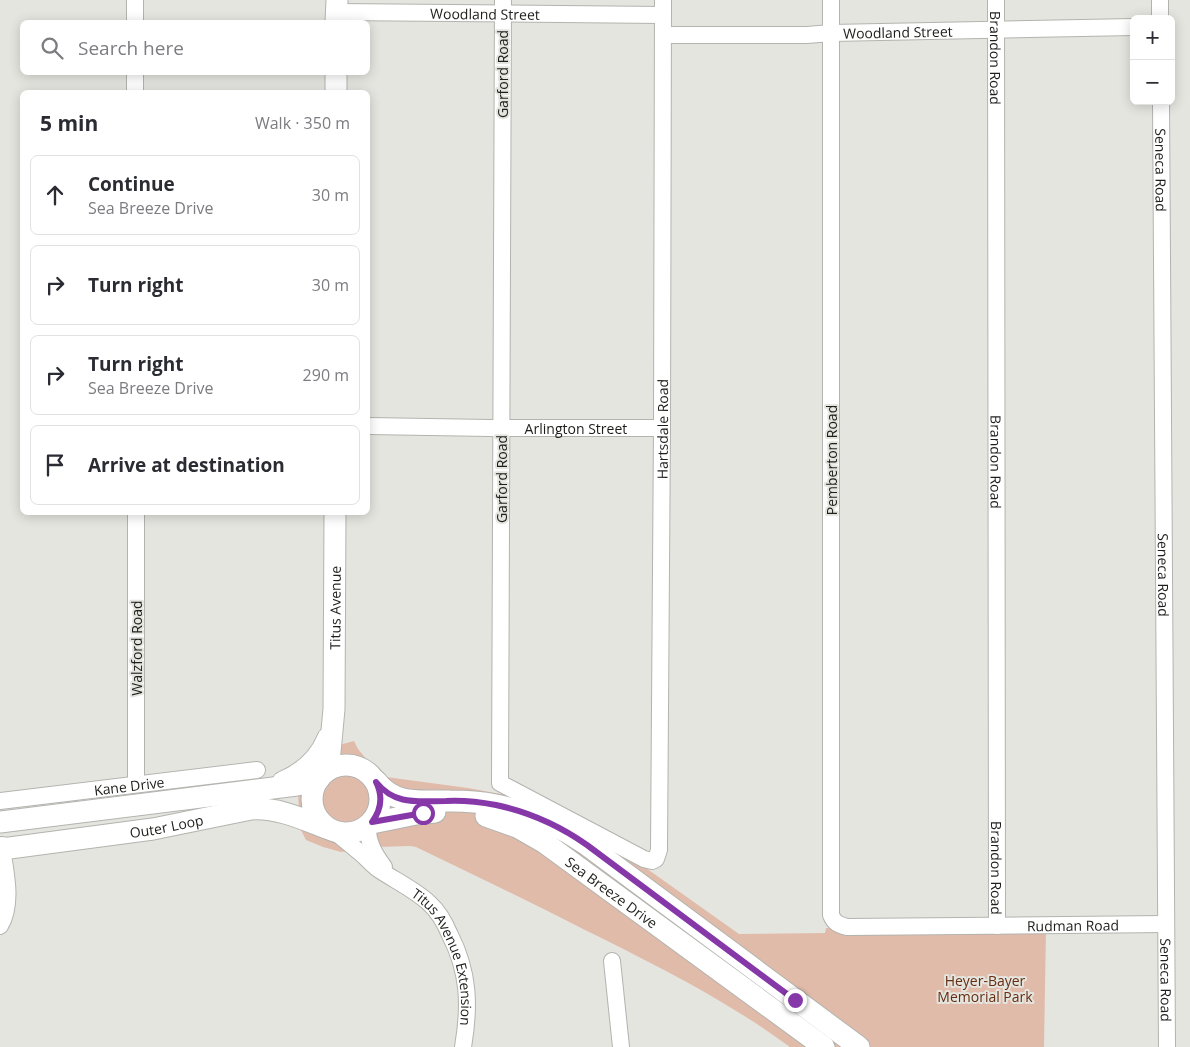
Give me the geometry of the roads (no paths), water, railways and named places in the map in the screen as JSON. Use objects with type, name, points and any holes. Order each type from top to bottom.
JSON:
[{"type":"main road","points":[[336,75],[336,90]]},
{"type":"main road","name":"Titus Avenue","points":[[322,775],[330,752],[334,711],[334,515]]},
{"type":"main road","points":[[258,780],[283,782],[301,773],[314,762],[324,746],[334,711]]},
{"type":"main road","name":"Titus Avenue","points":[[334,711],[343,740],[351,754],[370,776]]},
{"type":"main road","points":[[346,764],[356,766],[370,776],[380,790],[380,805],[377,815],[370,824],[360,831],[342,833],[332,830],[318,819],[312,804],[312,793],[322,775],[336,766],[346,764]]},
{"type":"main road","name":"Outer Loop","points":[[0,822],[258,780],[304,784],[322,775]]},
{"type":"main road","name":"Sea Breeze Drive","points":[[370,776],[384,790],[404,800],[417,802],[461,801],[498,806],[537,818],[566,832],[587,845],[859,1047]]},
{"type":"main road","name":"Outer Loop","points":[[1,850],[153,829],[263,808],[332,830]]},
{"type":"main road","name":"Sea Breeze Drive","points":[[370,824],[423,813],[449,812],[481,815],[506,822],[551,847],[824,1047]]},
{"type":"street","points":[[135,0],[135,20]]},
{"type":"street","name":"Pemberton Road","points":[[831,0],[831,915],[833,920]]},
{"type":"street","name":"Brandon Road","points":[[996,0],[997,926]]},
{"type":"street","points":[[1160,0],[1160,15]]},
{"type":"street","name":"Woodland Street","points":[[336,12],[503,7],[663,8]]},
{"type":"street","name":"Garford Road","points":[[503,7],[500,783],[644,859],[652,861],[656,859]]},
{"type":"street","name":"Hartsdale Road","points":[[656,859],[659,850],[663,8]]},
{"type":"street","name":"Woodland Street","points":[[663,35],[807,35],[1130,27]]},
{"type":"street","points":[[135,75],[135,90]]},
{"type":"street","name":"Seneca Road","points":[[1161,105],[1167,1047]]},
{"type":"street","name":"Arlington Street","points":[[370,426],[662,428]]},
{"type":"street","name":"Walzford Road","points":[[136,515],[136,784]]},
{"type":"street","name":"Kane Drive","points":[[0,801],[136,784],[258,780]]},
{"type":"street","name":"Titus Avenue Extension","points":[[370,824],[368,836],[374,852],[396,880]]},
{"type":"street","name":"Titus Avenue Extension","points":[[332,830],[374,866],[420,896],[433,907],[445,924],[457,950],[464,972],[467,994],[467,1020],[463,1047]]},
{"type":"street","points":[[0,926],[5,916],[7,899],[6,873],[1,850]]},
{"type":"street","name":"Rudman Road","points":[[833,920],[839,925],[847,927],[1166,924]]},
{"type":"street","points":[[612,961],[620,1047]]},
{"type":"park label","name":"Heyer-Bayer Memorial Park","points":[[985,988]]}]
